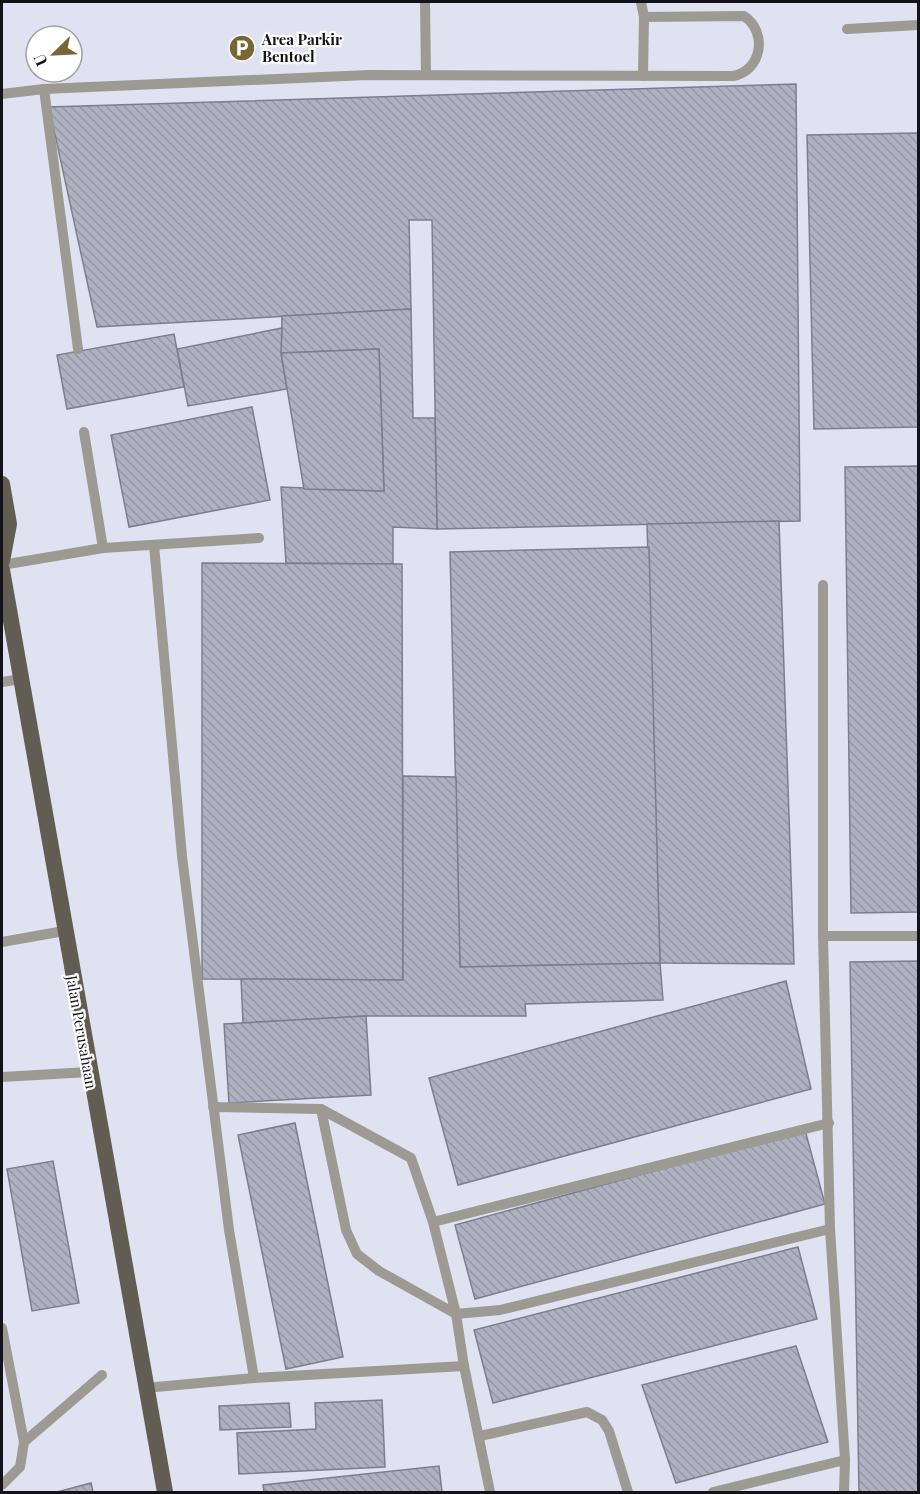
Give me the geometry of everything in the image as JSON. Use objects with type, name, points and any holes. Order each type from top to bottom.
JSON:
[{"type":"main road","points":[[2,484],[9,524],[2,563]]},
{"type":"main road","name":"Jalan Perusahaan","points":[[2,570],[165,1492]]},
{"type":"lane","points":[[425,2],[426,75]]},
{"type":"lane","points":[[641,2],[644,17],[643,76]]},
{"type":"lane","points":[[2,94],[44,89],[426,75],[739,75],[752,68],[758,55],[757,34],[753,24],[744,16],[644,17]]},
{"type":"lane","points":[[847,29],[918,25]]},
{"type":"lane","points":[[44,89],[78,349]]},
{"type":"lane","points":[[84,432],[103,549]]},
{"type":"lane","points":[[2,563],[103,549],[259,538]]},
{"type":"lane","points":[[154,545],[165,637],[182,856],[229,1230],[254,1378]]},
{"type":"lane","points":[[823,585],[823,936],[830,1229],[845,1460],[844,1492]]},
{"type":"lane","points":[[2,682],[21,679]]},
{"type":"lane","points":[[2,942],[64,931]]},
{"type":"lane","points":[[823,936],[918,936]]},
{"type":"lane","points":[[2,1077],[89,1072]]},
{"type":"lane","points":[[213,1107],[321,1110],[411,1158],[433,1222],[456,1314],[464,1366],[490,1492]]},
{"type":"lane","points":[[321,1110],[346,1230],[357,1254],[379,1271],[456,1314],[500,1310],[830,1229]]},
{"type":"lane","points":[[433,1222],[829,1123]]},
{"type":"lane","points":[[2,1328],[24,1442],[20,1467],[2,1485]]},
{"type":"lane","points":[[145,1388],[254,1378],[464,1366]]},
{"type":"lane","points":[[24,1442],[102,1375]]},
{"type":"lane","points":[[480,1436],[587,1412],[603,1420],[609,1431],[628,1492]]},
{"type":"lane","points":[[713,1492],[845,1460]]},
{"type":"building","points":[[796,84],[800,521],[437,529],[432,220],[409,220],[411,309],[97,327],[49,107]]},
{"type":"building","points":[[918,133],[918,427],[814,429],[807,135]]},
{"type":"building","points":[[411,309],[413,418],[435,418],[437,529],[393,527],[393,564],[286,563],[281,487],[384,491],[379,349],[281,353],[282,316]]},
{"type":"building","points":[[282,328],[281,353],[287,389],[188,406],[177,349]]},
{"type":"building","points":[[174,334],[184,387],[67,409],[57,355]]},
{"type":"building","points":[[379,349],[384,491],[304,489],[281,353]]},
{"type":"building","points":[[252,407],[270,500],[129,527],[111,435]]},
{"type":"building","points":[[918,466],[918,912],[851,913],[845,467]]},
{"type":"building","points":[[779,521],[794,964],[660,963],[647,524]]},
{"type":"building","points":[[649,547],[660,963],[460,967],[450,552]]},
{"type":"building","points":[[202,563],[402,564],[403,980],[202,979]]},
{"type":"building","points":[[403,776],[456,777],[460,967],[660,963],[663,1000],[525,1004],[526,1016],[366,1016],[243,1023],[241,979],[403,980]]},
{"type":"building","points":[[918,961],[918,1492],[859,1492],[850,962]]},
{"type":"building","points":[[786,981],[811,1089],[458,1185],[429,1078]]},
{"type":"building","points":[[366,1016],[371,1095],[229,1103],[224,1024]]},
{"type":"building","points":[[295,1123],[343,1357],[286,1369],[238,1135]]},
{"type":"building","points":[[805,1130],[825,1204],[475,1299],[455,1225]]},
{"type":"building","points":[[53,1161],[79,1303],[32,1311],[7,1169]]},
{"type":"building","points":[[798,1247],[817,1319],[493,1403],[474,1330]]},
{"type":"building","points":[[796,1346],[828,1442],[676,1483],[642,1385]]},
{"type":"building","points":[[382,1400],[385,1467],[239,1474],[237,1433],[316,1429],[315,1403]]},
{"type":"building","points":[[289,1403],[291,1427],[220,1430],[219,1406]]},
{"type":"building","points":[[439,1466],[442,1492],[264,1492],[263,1485]]},
{"type":"building","points":[[91,1483],[93,1492],[57,1492]]},
{"type":"place","name":"Area Parkir Bentoel","points":[[242,48]]}]
